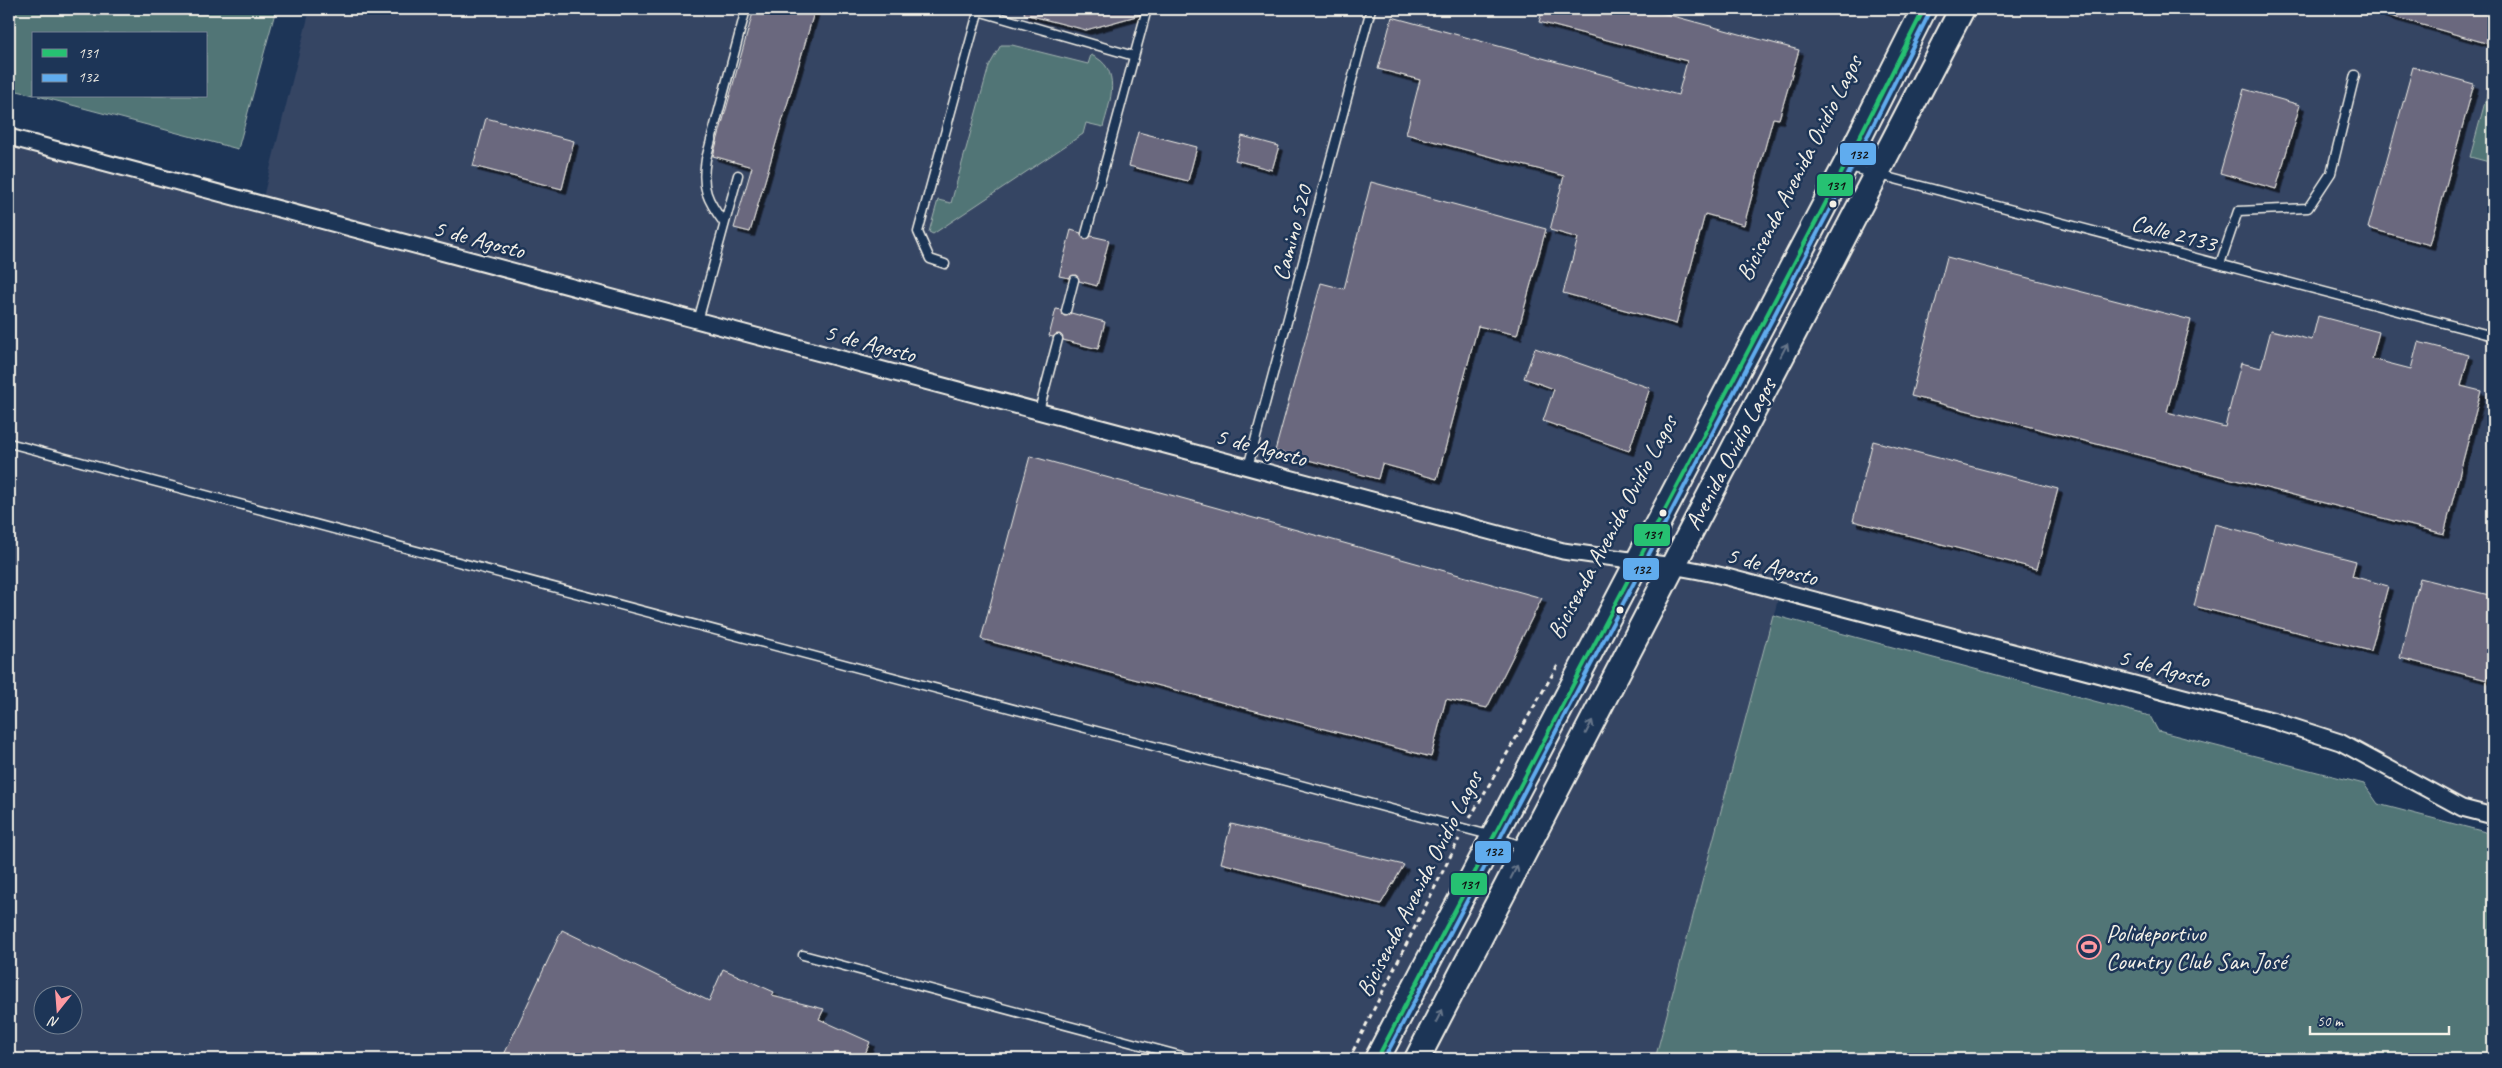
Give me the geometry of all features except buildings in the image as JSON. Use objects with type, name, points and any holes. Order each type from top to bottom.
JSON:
[{"type":"main road","name":"Avenida Ovidio Lagos","points":[[1377,1059],[1638,562],[1924,9]]},
{"type":"main road","name":"Avenida Ovidio Lagos","points":[[1417,1059],[1962,9]]},
{"type":"street","name":"5 de Agosto","points":[[9,137],[1563,551],[1672,565],[1727,577],[2275,721],[2340,742],[2462,808],[2493,816]]},
{"type":"lane","points":[[724,223],[710,203],[703,178],[706,159],[746,9]]},
{"type":"lane","points":[[1086,234],[1147,9]]},
{"type":"lane","name":"Camino 520","points":[[1248,467],[1371,9]]},
{"type":"lane","points":[[945,264],[930,259],[918,232],[978,10],[1134,56]]},
{"type":"lane","points":[[2220,264],[2238,211],[2308,208],[2331,173],[2355,75]]},
{"type":"lane","name":"Calle 2133","points":[[1844,166],[2493,336]]},
{"type":"lane","points":[[698,321],[738,175]]},
{"type":"lane","points":[[1066,311],[1074,280]]},
{"type":"lane","points":[[1039,411],[1058,339]]},
{"type":"lane","points":[[9,443],[1465,828],[1526,848]]},
{"type":"lane","points":[[803,955],[1193,1059]]},
{"type":"path","name":"Bicisenda Avenida Ovidio Lagos","points":[[1349,1059],[1465,828],[1559,664]]},
{"type":"shaded area","points":[[310,9],[2493,9],[2493,816],[2340,742],[1780,592],[1655,1059],[9,1059],[9,137],[261,205]]},
{"type":"green space","points":[[9,9],[276,9],[238,149],[46,98],[208,98],[208,32],[32,32],[32,95],[9,89]]},
{"type":"green space","points":[[1001,45],[1012,45],[1088,64],[1091,55],[1101,61],[1111,77],[1112,86],[1109,107],[1103,127],[1086,123],[1083,134],[933,234],[929,232],[938,200],[951,203],[989,66]]},
{"type":"green space","points":[[2491,80],[2493,81],[2493,163],[2470,157]]},
{"type":"green space","name":"Polideportivo Country Club San José","points":[[1773,615],[2150,716],[2158,731],[2364,784],[2378,804],[2493,834],[2493,1059],[1655,1059]]},
{"type":"transit line","name":"131","points":[[1377,1059],[1845,166],[1924,9]]},
{"type":"transit line","name":"132","points":[[1384,1059],[1851,169],[1930,12]]},
{"type":"place","name":"Polideportivo Country Club San José","points":[[2089,947]]}]
